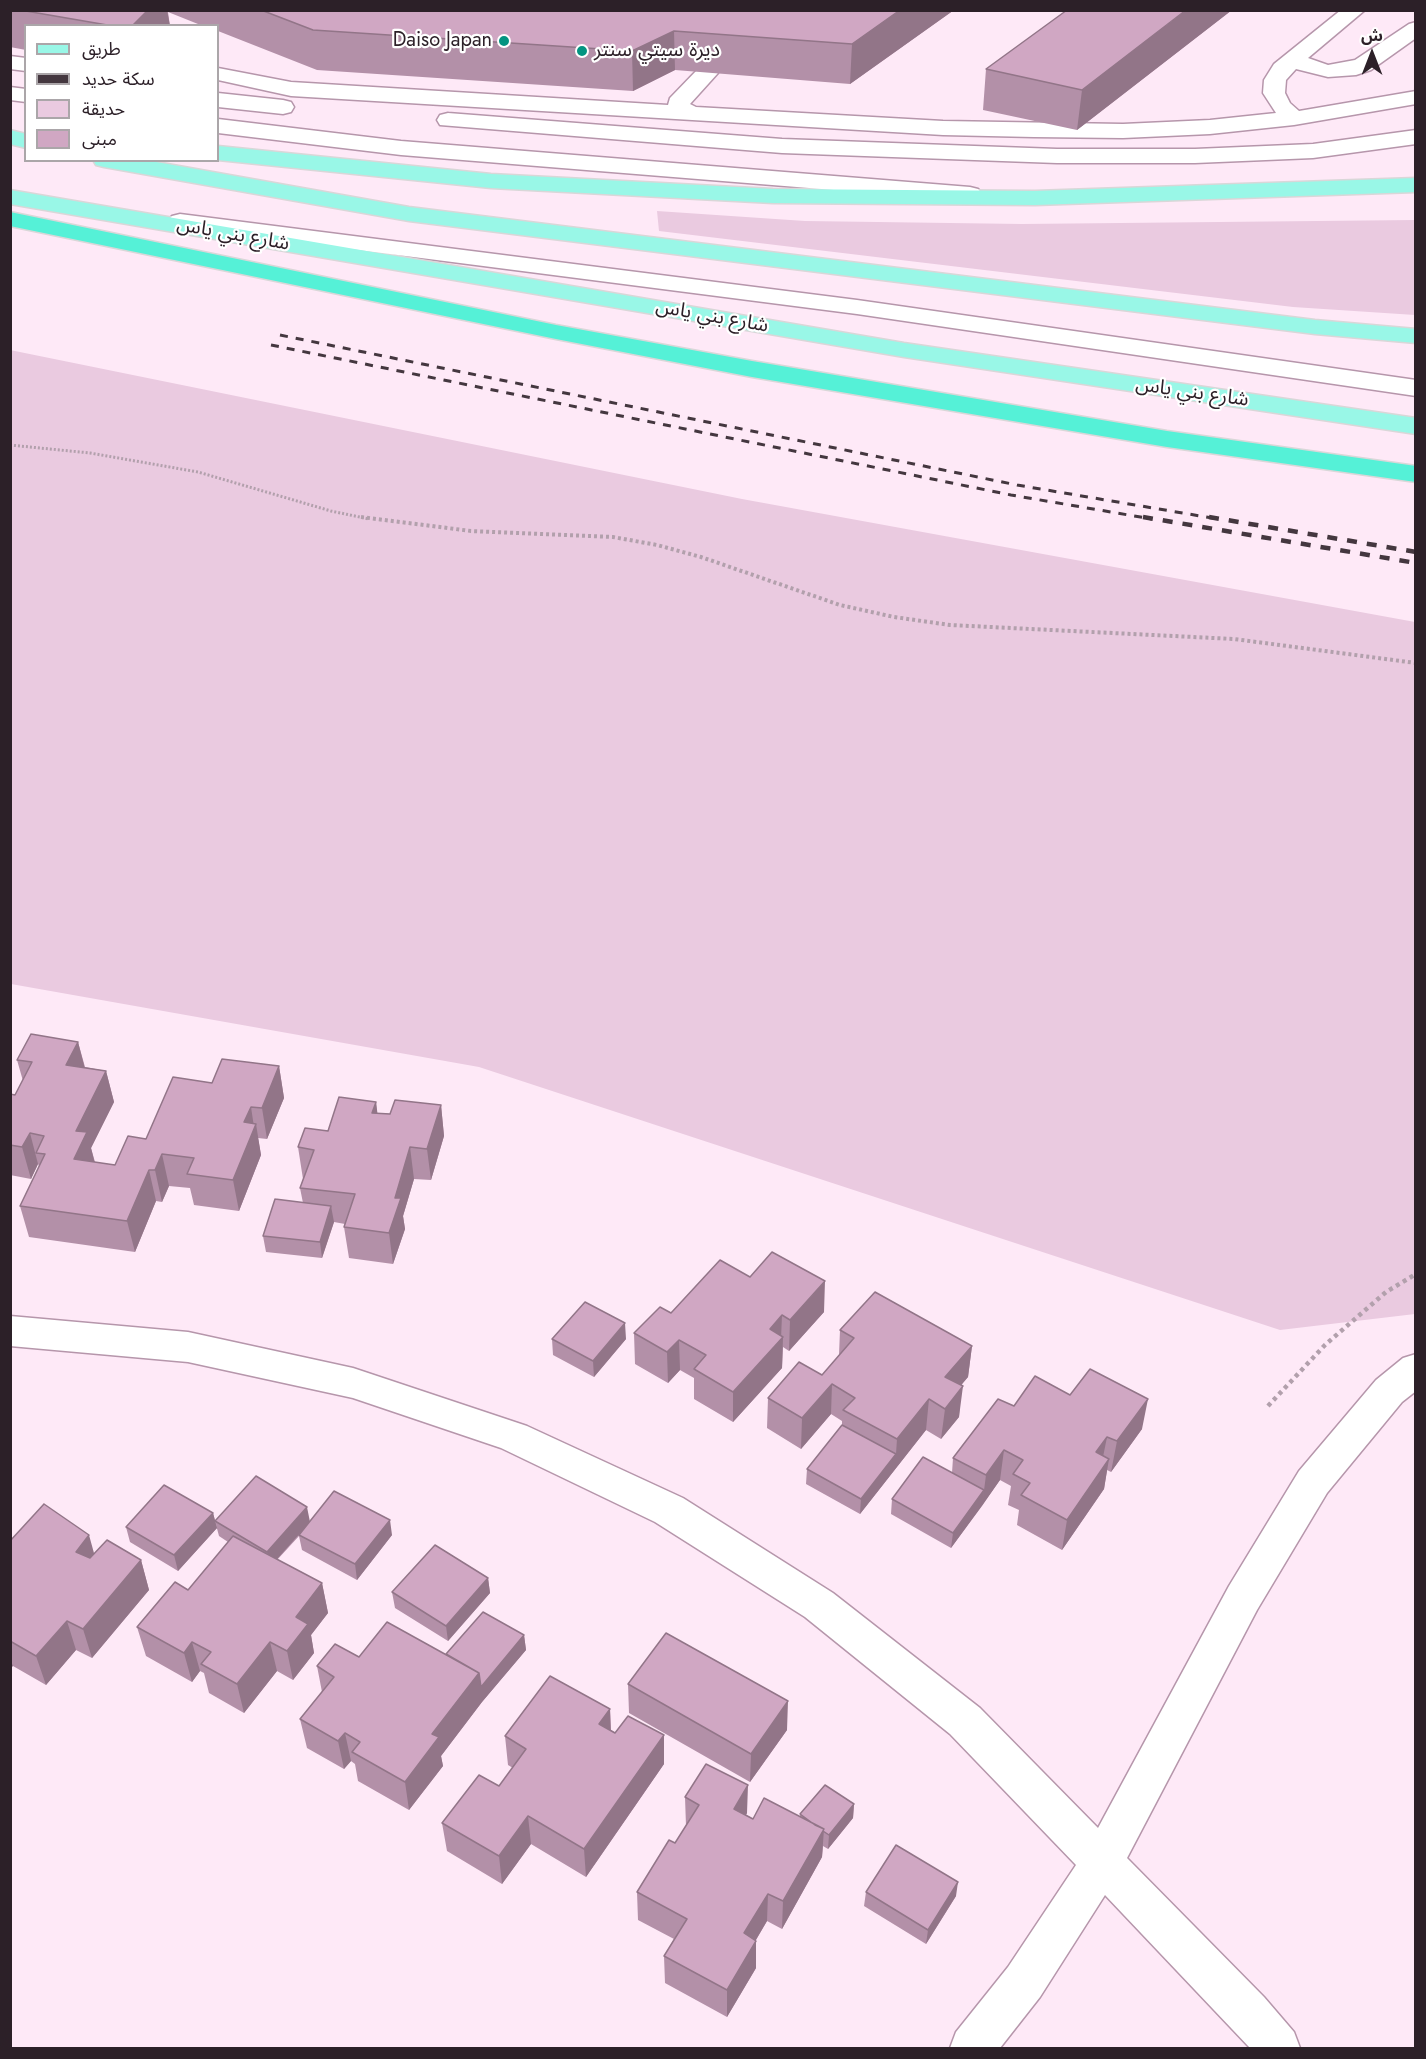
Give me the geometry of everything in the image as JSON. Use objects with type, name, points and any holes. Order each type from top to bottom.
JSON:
[{"type":"highway","points":[[10,219],[556,332],[752,369],[1167,439],[1416,474]]},
{"type":"main road","points":[[219,153],[468,179],[631,190],[809,197],[1035,198],[1416,185]]},
{"type":"main road","points":[[115,162],[409,214],[1315,327],[1416,336]]},
{"type":"main road","name":"شارع بني ياس","points":[[10,197],[904,350],[1416,426]]},
{"type":"lane","points":[[1294,118],[1281,106],[1274,93],[1275,80],[1282,69],[1354,10]]},
{"type":"lane","points":[[1294,59],[1308,67],[1328,71],[1348,70],[1363,65],[1416,28]]},
{"type":"lane","points":[[690,112],[681,108],[678,103],[707,73]]},
{"type":"lane","points":[[219,74],[291,89],[943,128],[1045,130],[1199,127],[1294,118],[1416,97]]},
{"type":"lane","points":[[386,75],[403,95]]},
{"type":"lane","points":[[475,100],[496,83]]},
{"type":"lane","points":[[580,106],[602,89]]},
{"type":"lane","points":[[219,100],[782,146],[1057,156],[1195,156],[1313,151],[1416,137]]},
{"type":"lane","points":[[219,126],[400,148],[597,166],[1035,198]]},
{"type":"lane","points":[[68,207],[857,307],[1416,388]]},
{"type":"lane","points":[[10,1331],[188,1347],[353,1383],[513,1437],[669,1510],[819,1605],[965,1721],[1248,2012],[1278,2049]]},
{"type":"lane","points":[[972,2049],[1024,1982],[1102,1863],[1243,1598],[1313,1482],[1389,1391],[1416,1369]]},
{"type":"path","points":[[10,445],[90,453],[198,472],[331,511],[375,520],[471,531],[613,537],[657,545],[701,556],[840,605],[894,617],[950,625],[1234,639],[1416,663]]},
{"type":"path","points":[[1268,1406],[1325,1345],[1386,1292],[1416,1274]]},
{"type":"green space","points":[[657,211],[805,221],[1022,224],[1415,220],[1415,315],[1293,307],[659,231]]},
{"type":"green space","points":[[10,350],[742,499],[1415,622],[1415,1314],[1280,1330],[479,1067],[11,984]]},
{"type":"building","points":[[20,10],[148,10],[134,24],[101,24]]},
{"type":"building","points":[[261,10],[900,10],[852,44],[674,31],[632,51],[313,30]]},
{"type":"building","points":[[1067,10],[1186,10],[1082,90],[986,69]]},
{"type":"building","points":[[31,1034],[78,1042],[66,1065],[106,1071],[76,1131],[87,1132],[74,1159],[115,1165],[128,1136],[146,1139],[173,1077],[212,1083],[222,1059],[279,1066],[262,1108],[251,1107],[244,1122],[256,1124],[233,1180],[187,1174],[194,1158],[162,1154],[155,1170],[149,1170],[127,1221],[20,1206],[45,1154],[36,1153],[44,1136],[30,1133],[22,1147],[10,1145],[10,1094],[15,1095],[32,1062],[17,1060]]},
{"type":"building","points":[[339,1097],[376,1102],[372,1113],[390,1114],[395,1100],[441,1105],[427,1149],[410,1147],[395,1198],[401,1198],[389,1233],[344,1227],[355,1194],[300,1188],[314,1150],[298,1147],[305,1128],[328,1131]]},
{"type":"building","points":[[275,1199],[331,1206],[320,1242],[263,1236]]},
{"type":"building","points":[[772,1252],[825,1281],[790,1320],[782,1315],[770,1329],[783,1337],[733,1392],[694,1369],[706,1355],[679,1340],[667,1352],[634,1333],[660,1307],[671,1313],[720,1260],[750,1277]]},
{"type":"building","points":[[875,1292],[972,1346],[945,1377],[963,1386],[945,1409],[929,1399],[897,1439],[843,1410],[855,1398],[832,1384],[802,1418],[768,1398],[799,1362],[822,1375],[854,1338],[840,1330]]},
{"type":"building","points":[[585,1302],[625,1323],[593,1361],[552,1339]]},
{"type":"building","points":[[1090,1369],[1148,1399],[1117,1441],[1107,1437],[1096,1452],[1109,1459],[1067,1520],[1021,1495],[1030,1483],[1013,1474],[1023,1460],[1004,1450],[986,1475],[953,1458],[998,1399],[1014,1406],[1035,1376],[1070,1395]]},
{"type":"building","points":[[842,1425],[896,1454],[861,1499],[807,1469]]},
{"type":"building","points":[[923,1457],[984,1490],[953,1533],[892,1499]]},
{"type":"building","points":[[256,1476],[307,1507],[267,1552],[215,1521]]},
{"type":"building","points":[[164,1485],[213,1513],[174,1555],[126,1527]]},
{"type":"building","points":[[334,1491],[390,1520],[355,1564],[299,1535]]},
{"type":"building","points":[[44,1504],[89,1535],[76,1552],[90,1558],[107,1540],[141,1560],[83,1629],[67,1621],[36,1656],[10,1641],[10,1541]]},
{"type":"building","points":[[233,1536],[322,1583],[296,1617],[308,1624],[287,1651],[270,1642],[237,1684],[201,1664],[211,1652],[192,1642],[184,1653],[137,1627],[175,1582],[188,1590]]},
{"type":"building","points":[[435,1545],[488,1578],[446,1626],[392,1592]]},
{"type":"building","points":[[483,1612],[524,1635],[481,1687],[479,1673],[446,1654]]},
{"type":"building","points":[[387,1622],[479,1673],[432,1734],[439,1737],[405,1782],[352,1752],[360,1742],[345,1733],[338,1741],[300,1719],[334,1677],[317,1666],[335,1644],[359,1657]]},
{"type":"building","points":[[666,1633],[788,1701],[751,1754],[628,1684]]},
{"type":"building","points":[[550,1676],[610,1709],[599,1724],[615,1733],[628,1716],[664,1735],[584,1849],[528,1816],[499,1856],[442,1823],[479,1775],[499,1786],[526,1749],[505,1736]]},
{"type":"building","points":[[706,1764],[748,1785],[734,1809],[753,1819],[764,1798],[824,1829],[783,1901],[768,1894],[744,1933],[756,1941],[727,1990],[664,1956],[687,1919],[637,1892],[669,1840],[675,1843],[699,1805],[685,1797]]},
{"type":"building","points":[[825,1785],[854,1804],[829,1835],[823,1831],[824,1829],[800,1814]]},
{"type":"building","points":[[896,1845],[958,1882],[928,1930],[866,1892]]},
{"type":"railway","points":[[280,335],[1017,485],[1218,519]]},
{"type":"railway","points":[[271,345],[1011,495],[1152,519]]},
{"type":"railway","points":[[1143,517],[1416,563]]},
{"type":"railway","points":[[1209,517],[1416,552]]},
{"type":"place","name":"Daiso Japan","points":[[504,41]]},
{"type":"place","name":"ديرة سيتي سنتر","points":[[582,51]]}]
